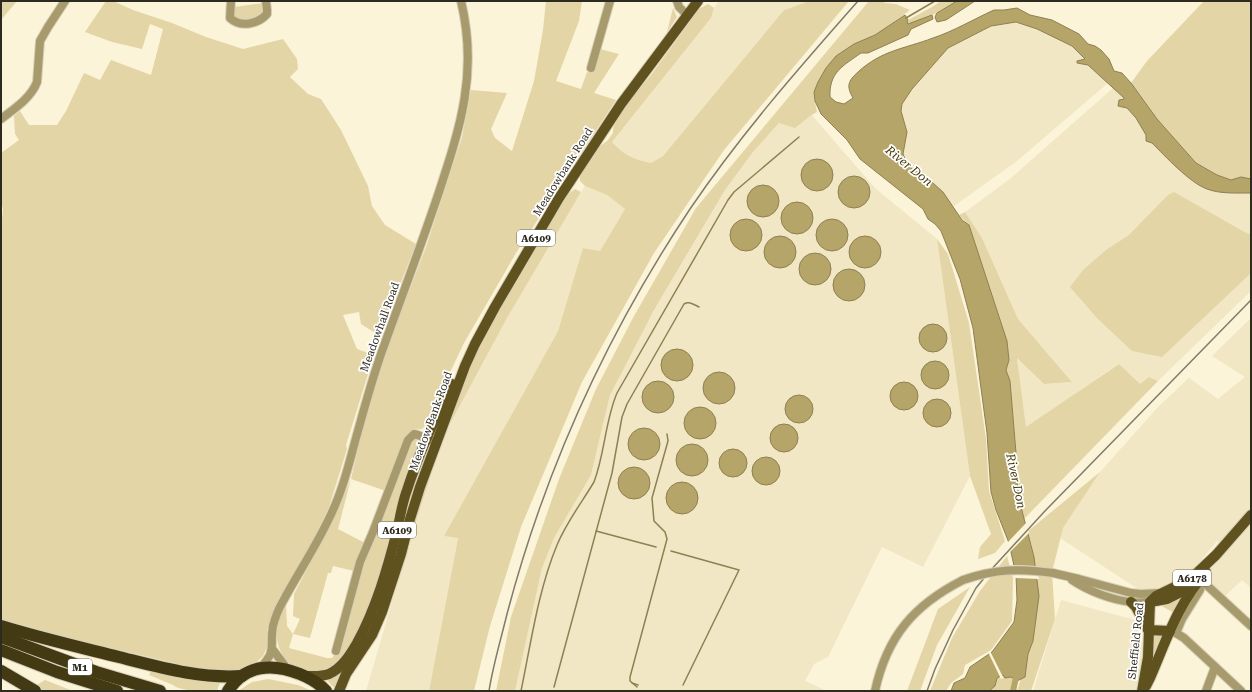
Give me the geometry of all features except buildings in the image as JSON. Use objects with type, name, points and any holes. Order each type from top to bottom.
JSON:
[{"type":"highway","points":[[1,626],[38,637],[176,671],[210,676],[242,676]]},
{"type":"highway","name":"M1","points":[[1,637],[61,660],[160,691]]},
{"type":"highway","name":"M1","points":[[1,650],[57,672],[117,691]]},
{"type":"highway","points":[[228,691],[242,676],[260,668],[269,667],[288,670],[304,676],[319,684],[326,691]]},
{"type":"highway","points":[[1,671],[35,691]]},
{"type":"main road","name":"Meadowbank Road","points":[[465,366],[495,307],[559,198],[621,104],[698,1]]},
{"type":"main road","name":"Meadow Bank Road","points":[[304,676],[320,676],[330,673],[341,665],[352,651],[368,624],[391,551],[406,491],[426,438],[452,384],[465,366]]},
{"type":"main road","name":"Meadow Bank Road","points":[[339,691],[346,674],[372,635],[380,617],[401,554],[412,512],[465,366]]},
{"type":"main road","name":"Sheffield Road","points":[[1143,691],[1173,632],[1176,614],[1216,555],[1251,515]]},
{"type":"main road","points":[[391,551],[401,554]]},
{"type":"main road","points":[[1150,602],[1167,599],[1196,584]]},
{"type":"main road","name":"Sheffield Road","points":[[1143,691],[1148,657],[1150,602],[1162,592],[1196,584]]},
{"type":"main road","points":[[1131,602],[1136,607],[1148,630],[1173,632]]},
{"type":"street","points":[[1,119],[23,101],[36,86],[40,41],[65,1]]},
{"type":"street","points":[[223,1],[230,1],[230,18],[236,22],[245,24],[259,22],[267,14],[268,10],[266,1]]},
{"type":"street","name":"Meadowhall Road","points":[[273,650],[273,627],[276,616],[319,539],[336,504],[384,345],[423,242],[459,128],[466,93],[469,60],[467,29],[461,1]]},
{"type":"street","points":[[591,68],[610,1]]},
{"type":"street","points":[[677,1],[679,7],[687,15]]},
{"type":"street","points":[[336,650],[360,562],[408,440],[414,434],[437,443]]},
{"type":"street","points":[[875,691],[878,676],[888,651],[899,632],[913,615],[928,601],[944,590],[963,580],[989,572],[1024,569],[1053,573],[1112,589],[1140,594],[1162,592]]},
{"type":"street","points":[[1068,577],[1078,584],[1098,592],[1131,602],[1150,602]]},
{"type":"street","points":[[1196,584],[1251,626]]},
{"type":"street","points":[[1173,632],[1184,638],[1241,691]]},
{"type":"street","points":[[260,668],[273,650],[288,670]]},
{"type":"street","points":[[1206,691],[1214,667]]},
{"type":"shaded area","points":[[1,1],[17,1],[1,20]]},
{"type":"shaded area","points":[[106,1],[113,1],[206,37],[243,49],[283,39],[297,59],[298,69],[290,77],[308,94],[321,99],[341,130],[368,186],[372,206],[385,225],[416,244],[380,336],[361,324],[359,312],[343,315],[357,349],[374,355],[346,445],[347,449],[329,507],[308,551],[277,602],[267,630],[267,647],[263,656],[250,668],[234,672],[213,672],[72,639],[1,619],[1,228],[3,210],[1,199],[1,153],[19,140],[15,134],[14,116],[20,111],[29,125],[57,125],[66,111],[84,73],[100,80],[111,60],[151,75],[163,29],[150,24],[142,49],[112,42],[85,32]]},
{"type":"shaded area","points":[[546,1],[582,1],[579,21],[556,81],[581,89],[587,72],[591,73],[595,69],[594,65],[600,49],[619,54],[594,93],[616,100],[516,253],[464,343],[424,427],[422,429],[411,430],[386,491],[351,479],[363,427],[380,367],[426,247],[462,137],[471,90],[507,93],[491,129],[495,138],[512,151],[534,81],[543,30]]},
{"type":"shaded area","points":[[719,1],[810,1],[784,10],[663,156],[651,163],[633,159],[618,149],[612,142],[711,18],[714,8]]},
{"type":"shaded area","points":[[810,1],[849,1],[724,150],[654,253],[582,382],[521,527],[490,626],[474,691],[429,691],[458,538],[444,536],[558,331],[583,248],[600,251],[625,209],[607,195],[585,186],[580,181],[580,176],[595,150],[607,141],[613,133],[614,125],[631,99],[651,75],[699,9],[708,4],[714,8],[711,18],[612,142],[621,151],[639,160],[651,163],[663,156],[784,10]]},
{"type":"shaded area","points":[[869,1],[882,1],[885,3],[896,4],[910,10],[820,78],[814,97],[817,112],[795,128],[779,123],[753,152],[725,190],[653,312],[610,395],[591,475],[554,538],[542,568],[515,691],[496,691],[511,617],[559,479],[596,389],[634,316],[696,208]]},
{"type":"shaded area","points":[[941,1],[957,1],[937,13],[910,24],[907,23],[908,20]]},
{"type":"shaded area","points":[[1204,1],[1251,1],[1251,179],[1241,177],[1231,180],[1217,175],[1196,163],[1157,119],[1131,83],[1147,61]]},
{"type":"shaded area","points":[[264,3],[264,12],[257,19],[242,21],[233,17],[234,7]]},
{"type":"shaded area","points":[[673,8],[677,17],[667,32]]},
{"type":"shaded area","points":[[1016,22],[1052,35],[1072,46],[1108,83],[1017,161],[953,207],[943,192],[924,175],[911,168],[906,161],[903,154],[907,132],[901,111],[901,104],[912,89],[948,48],[991,26]]},
{"type":"shaded area","points":[[1113,88],[1124,98],[1119,100],[1123,107],[1127,108],[1136,118],[1152,143],[1192,180],[1207,189],[1251,193],[1251,291],[1158,381],[1149,377],[1138,386],[1118,364],[1026,428],[1017,358],[1044,384],[1072,382],[1018,319],[982,238],[965,212],[1011,178]]},
{"type":"shaded area","points":[[811,114],[875,188],[937,239],[970,476],[923,567],[882,547],[828,657],[814,664],[805,681],[827,691],[515,691],[542,568],[554,538],[591,475],[610,395],[634,345],[725,190],[753,152],[779,123]]},
{"type":"shaded area","points":[[585,186],[607,195],[625,209],[600,251],[583,248],[558,331],[444,536],[458,537],[429,691],[366,691],[410,540],[443,437],[507,318],[548,246]]},
{"type":"shaded area","points":[[575,189],[581,192],[507,318],[443,437],[410,540],[409,536],[423,488],[464,378],[511,287],[568,194]]},
{"type":"shaded area","points":[[1174,192],[1248,234],[1251,233],[1251,273],[1162,357],[1132,351],[1097,318],[1070,287],[1083,270],[1106,250],[1129,235],[1168,195]]},
{"type":"shaded area","points":[[965,212],[982,238],[1018,319],[1072,382],[1044,384],[1017,358],[1026,427],[1119,364],[1140,384],[1149,377],[1158,381],[1024,519],[1020,503],[1015,467],[1016,452],[1010,381],[1006,370],[1009,360],[1007,341],[969,225],[959,215]]},
{"type":"shaded area","points":[[937,239],[948,254],[969,323],[986,439],[989,491],[1005,541],[995,553],[978,559],[980,547],[991,534],[970,476]]},
{"type":"shaded area","points":[[1251,318],[1251,588],[1242,580],[1222,599],[1199,579],[1222,545],[1217,541],[1194,569],[1183,578],[1165,586],[1152,589],[1138,589],[1060,538],[1063,528],[1100,472],[1159,406],[1189,378],[1218,399],[1245,377],[1212,356]]},
{"type":"shaded area","points":[[414,437],[420,438],[401,496],[373,600],[364,623],[353,640],[334,664],[318,672],[309,672],[293,666],[281,652],[279,647],[277,636],[278,627],[280,617],[286,603],[287,626],[293,634],[289,648],[327,658],[332,658],[338,650],[358,572]]},
{"type":"shaded area","points":[[427,444],[432,444],[400,542],[408,501]]},
{"type":"shaded area","points":[[1100,472],[1063,528],[1052,572],[1055,619],[1031,691],[1017,691],[1021,678],[1025,676],[1028,654],[1033,641],[1039,596],[1031,544],[1027,532]]},
{"type":"shaded area","points":[[351,479],[338,529],[365,543],[354,571],[333,566],[331,573],[328,573],[310,638],[293,634],[300,619],[293,616],[294,594],[338,510]]},
{"type":"shaded area","points":[[1007,556],[1013,578],[1012,621],[991,650],[965,665],[963,674],[951,683],[946,691],[930,691],[952,638],[980,591]]},
{"type":"shaded area","points":[[970,587],[937,645],[920,691],[907,691],[938,609]]},
{"type":"shaded area","points":[[1186,593],[1174,613],[1160,605]]},
{"type":"shaded area","points":[[1061,600],[1135,620],[1145,655],[1136,691],[1033,691]]},
{"type":"shaded area","points":[[1152,633],[1165,633],[1151,664]]},
{"type":"shaded area","points":[[344,666],[335,689],[326,679]]},
{"type":"shaded area","points":[[151,671],[220,682],[217,691],[188,690],[182,689],[149,675]]},
{"type":"shaded area","points":[[1004,675],[1013,678],[1010,691],[989,691],[995,686],[997,678]]},
{"type":"shaded area","points":[[268,679],[298,685],[312,691],[238,691],[252,682]]},
{"type":"shaded area","points":[[45,680],[73,691],[43,691],[35,686]]},
{"type":"water","points":[[957,1],[975,1],[946,20],[937,22],[935,17],[937,13]]},
{"type":"water","name":"River Don","points":[[1017,8],[1030,15],[1052,20],[1079,34],[1088,44],[1101,50],[1109,59],[1114,71],[1122,73],[1131,83],[1157,119],[1196,163],[1217,175],[1231,180],[1241,177],[1251,179],[1251,193],[1217,192],[1200,186],[1193,181],[1178,169],[1152,143],[1146,141],[1146,135],[1136,118],[1127,108],[1118,106],[1119,100],[1124,98],[1088,65],[1077,63],[1077,61],[1085,59],[1072,46],[1037,29],[1016,22],[991,26],[948,48],[912,89],[902,104],[901,111],[907,132],[903,154],[906,161],[911,168],[924,175],[943,192],[962,220],[969,225],[1007,341],[1009,360],[1006,370],[1010,381],[1016,453],[1015,467],[1020,503],[1034,557],[1039,596],[1033,641],[1028,654],[1025,677],[1017,681],[1011,677],[1005,678],[1003,675],[997,678],[995,686],[989,691],[951,691],[954,683],[965,678],[970,667],[992,652],[1014,622],[1017,600],[1016,575],[1009,543],[996,510],[991,492],[987,433],[973,328],[960,279],[941,231],[928,219],[923,209],[860,159],[847,140],[821,114],[815,101],[814,92],[826,68],[836,56],[854,44],[875,35],[905,15],[908,20],[908,24],[932,15],[933,19],[911,29],[908,35],[868,53],[861,53],[848,62],[838,70],[832,81],[830,97],[836,102],[844,104],[853,98],[849,90],[849,84],[852,78],[867,65],[885,54],[941,35],[994,10]]},
{"type":"water","points":[[814,159],[820,159],[830,166],[833,175],[832,181],[826,188],[820,191],[814,191],[804,184],[801,178],[801,172],[808,162]]},
{"type":"water","points":[[851,176],[857,176],[867,183],[870,192],[869,198],[863,205],[857,208],[851,208],[841,201],[838,195],[838,189],[845,179]]},
{"type":"water","points":[[760,185],[766,185],[776,192],[779,201],[778,207],[772,214],[766,217],[760,217],[750,210],[747,204],[747,198],[754,188]]},
{"type":"water","points":[[794,202],[800,202],[810,209],[813,218],[812,224],[806,231],[800,234],[794,234],[784,227],[781,221],[781,215],[788,205]]},
{"type":"water","points":[[743,219],[749,219],[759,226],[762,235],[761,241],[755,248],[749,251],[743,251],[733,244],[730,238],[730,232],[737,222]]},
{"type":"water","points":[[829,219],[835,219],[845,226],[848,235],[847,241],[841,248],[835,251],[829,251],[819,244],[816,238],[816,232],[823,222]]},
{"type":"water","points":[[777,236],[783,236],[793,243],[796,252],[795,258],[789,265],[783,268],[777,268],[767,261],[764,255],[764,249],[771,239]]},
{"type":"water","points":[[862,236],[868,236],[878,243],[881,252],[880,258],[874,265],[868,268],[862,268],[852,261],[849,255],[849,249],[856,239]]},
{"type":"water","points":[[812,253],[818,253],[828,260],[831,269],[830,275],[824,282],[818,285],[812,285],[802,278],[799,272],[799,266],[806,256]]},
{"type":"water","points":[[846,269],[852,269],[862,276],[865,285],[864,291],[858,298],[852,301],[846,301],[836,294],[833,288],[833,282],[840,272]]},
{"type":"water","points":[[933,324],[943,328],[947,338],[943,348],[933,352],[923,348],[919,338],[923,328]]},
{"type":"water","points":[[674,349],[680,349],[690,356],[693,365],[692,371],[686,378],[680,381],[674,381],[664,374],[661,368],[661,362],[668,352]]},
{"type":"water","points":[[935,361],[945,365],[949,375],[945,385],[935,389],[925,385],[921,375],[925,365]]},
{"type":"water","points":[[716,372],[722,372],[732,379],[735,388],[734,394],[728,401],[722,404],[716,404],[706,397],[703,391],[703,385],[710,375]]},
{"type":"water","points":[[655,381],[661,381],[671,388],[674,397],[673,403],[667,410],[661,413],[655,413],[645,406],[642,400],[642,394],[649,384]]},
{"type":"water","points":[[904,382],[914,386],[918,396],[914,406],[904,410],[894,406],[890,396],[894,386]]},
{"type":"water","points":[[799,395],[809,399],[813,409],[809,419],[799,423],[789,419],[785,409],[789,399]]},
{"type":"water","points":[[937,399],[947,403],[951,413],[947,423],[937,427],[927,423],[923,413],[927,403]]},
{"type":"water","points":[[697,407],[703,407],[713,414],[716,423],[715,429],[709,436],[703,439],[697,439],[687,432],[684,426],[684,420],[691,410]]},
{"type":"water","points":[[784,424],[794,428],[798,438],[794,448],[784,452],[774,448],[770,438],[774,428]]},
{"type":"water","points":[[641,428],[647,428],[657,435],[660,444],[659,450],[653,457],[647,460],[641,460],[631,453],[628,447],[628,441],[635,431]]},
{"type":"water","points":[[689,444],[695,444],[705,451],[708,460],[707,466],[701,473],[695,476],[689,476],[679,469],[676,463],[676,457],[683,447]]},
{"type":"water","points":[[733,449],[743,453],[747,463],[743,473],[733,477],[723,473],[719,463],[723,453]]},
{"type":"water","points":[[766,457],[776,461],[780,471],[776,481],[766,485],[756,481],[752,471],[756,461]]},
{"type":"water","points":[[631,467],[637,467],[647,474],[650,483],[649,489],[643,496],[637,499],[631,499],[621,492],[618,486],[618,480],[625,470]]},
{"type":"water","points":[[679,482],[685,482],[695,489],[698,498],[697,504],[691,511],[685,514],[679,514],[669,507],[666,501],[666,495],[673,485]]},
{"type":"pier","points":[[1027,522],[1029,533],[1009,553],[1007,543]]},
{"type":"pier","points":[[1012,565],[1037,566],[1039,579],[1014,578]]},
{"type":"pier","points":[[990,651],[1004,679],[1001,679],[988,652]]},
{"type":"waterway","points":[[906,18],[935,1]]},
{"type":"waterway","points":[[521,691],[540,599],[550,563],[565,529],[594,482],[601,460],[610,415],[617,393],[728,200],[734,192],[799,137]]},
{"type":"waterway","points":[[554,687],[612,473],[622,417],[627,404],[684,304],[689,303],[699,307]]},
{"type":"waterway","points":[[637,687],[630,681],[630,677],[667,539],[665,532],[654,521],[652,498],[668,441],[667,434]]},
{"type":"waterway","points":[[596,531],[656,547]]},
{"type":"waterway","points":[[671,551],[739,570],[683,685]]},
{"type":"waterway","points":[[1013,691],[1017,673]]},
{"type":"waterway","points":[[632,683],[638,685]]},
{"type":"railway","points":[[489,691],[507,614],[522,560],[540,507],[582,404],[606,353],[632,304],[690,209],[729,155],[792,77],[858,1]]},
{"type":"railway","points":[[927,691],[935,669],[953,630],[976,588],[989,572],[1044,512],[1251,300]]}]
